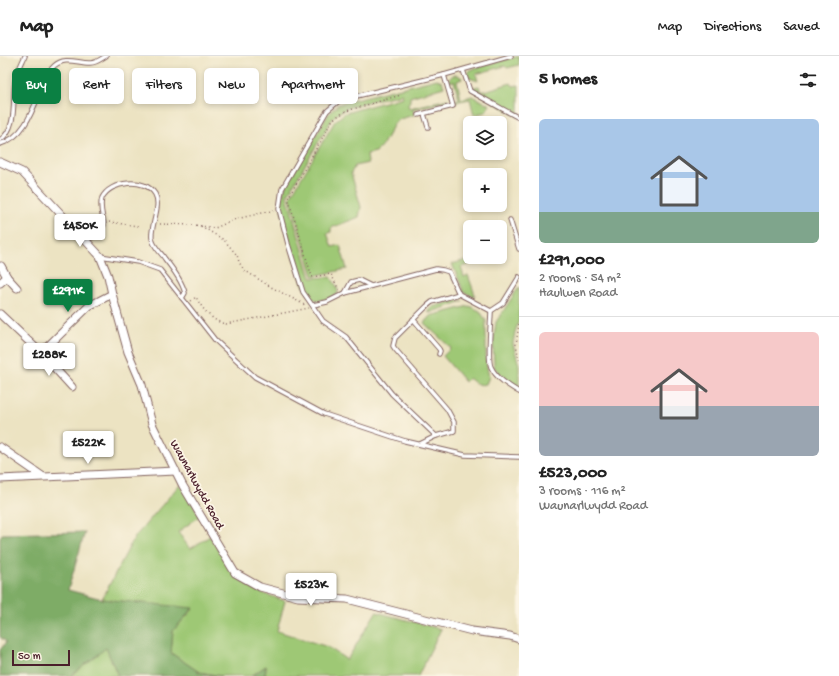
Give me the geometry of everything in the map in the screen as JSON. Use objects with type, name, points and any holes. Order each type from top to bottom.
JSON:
[{"type":"street","name":"Waunarlwydd Road","points":[[0,162],[22,172],[100,256],[108,276],[128,352],[142,385],[152,424],[184,486],[235,573],[260,587],[298,597],[347,598],[472,631],[510,636],[519,639]]},
{"type":"street","points":[[1,266],[7,277],[17,288]]},
{"type":"street","points":[[0,282],[7,277]]},
{"type":"street","points":[[41,353],[89,306],[112,294]]},
{"type":"street","points":[[0,314],[41,353],[72,387]]},
{"type":"street","points":[[0,447],[42,476]]},
{"type":"street","points":[[0,478],[176,471]]},
{"type":"lane","points":[[0,140],[7,134],[11,127],[15,82],[25,56]]},
{"type":"lane","points":[[0,144],[14,137],[26,124],[44,82],[55,65],[62,62],[75,60],[90,64],[106,56]]},
{"type":"lane","points":[[436,436],[392,394],[346,337],[323,321],[313,304],[303,292],[279,209],[282,189],[327,110],[340,100],[463,70],[511,56]]},
{"type":"lane","points":[[463,70],[470,91],[519,118]]},
{"type":"lane","points":[[418,115],[453,106],[444,74]]},
{"type":"lane","points":[[424,114],[428,127]]},
{"type":"lane","points":[[86,240],[97,234],[104,225],[101,206],[102,198],[106,192],[123,184],[139,183],[147,186],[156,195],[157,202],[152,238],[154,244],[184,288],[185,293],[182,298]]},
{"type":"lane","points":[[510,220],[519,249]]},
{"type":"lane","points":[[100,256],[138,262],[160,270],[215,340],[255,377],[324,414],[404,441],[465,455],[519,457]]},
{"type":"lane","points":[[313,304],[327,302],[343,294],[436,269],[449,272],[459,294],[491,311]]},
{"type":"lane","points":[[491,311],[503,303],[519,278]]},
{"type":"lane","points":[[343,294],[351,282],[359,280],[371,286]]},
{"type":"lane","points":[[420,444],[436,436],[454,431],[454,422],[447,410],[395,349],[393,346],[395,338],[432,302],[459,294]]},
{"type":"lane","points":[[491,311],[491,366],[505,384],[519,392]]},
{"type":"lane","points":[[413,320],[439,349],[439,354]]},
{"type":"path","points":[[343,294],[331,274],[312,277],[288,198],[333,119],[346,110],[402,95]]},
{"type":"path","points":[[154,224],[215,228],[236,219],[279,209]]},
{"type":"path","points":[[104,222],[108,221],[138,226]]},
{"type":"path","points":[[196,297],[212,317],[219,323],[226,324],[310,308],[270,287],[244,270],[237,255],[224,240],[201,226]]},
{"type":"path","points":[[519,324],[516,344],[519,360]]},
{"type":"green space","points":[[519,56],[519,65],[507,68],[505,66],[476,74],[478,81],[466,77],[469,71],[475,68]]},
{"type":"green space","points":[[453,75],[457,75],[462,79],[457,81],[461,99],[472,96],[490,105],[485,112],[474,115],[470,99],[454,101],[459,99],[454,81],[449,82],[449,79]]},
{"type":"green space","points":[[437,79],[442,81],[444,87],[410,97],[408,104],[409,108],[448,99],[448,101],[413,109],[414,115],[400,119],[394,124],[383,144],[376,152],[367,154],[368,163],[355,166],[351,173],[361,207],[359,217],[331,228],[331,232],[327,233],[332,247],[340,245],[347,269],[313,276],[290,197],[335,121],[345,113],[403,97],[402,94],[345,109],[332,119],[287,196],[311,278],[331,277],[337,287],[338,294],[330,298],[323,300],[313,299],[306,291],[300,277],[282,213],[282,196],[289,180],[329,113],[340,104],[358,104],[358,99]]},
{"type":"green space","points":[[511,83],[513,86],[519,85],[519,117],[471,88],[479,86],[481,92]]},
{"type":"green space","points":[[463,261],[463,264],[471,264],[461,267],[464,277],[468,275],[475,295],[473,296],[461,291],[463,290],[452,264]]},
{"type":"green space","points":[[519,287],[519,320],[513,344],[519,365],[519,388],[509,382],[494,367],[493,343],[496,322]]},
{"type":"green space","points":[[457,300],[463,301],[429,313],[428,311],[432,307]]},
{"type":"green space","points":[[469,306],[480,311],[486,321],[486,362],[489,377],[486,384],[481,385],[469,378],[465,382],[443,356],[451,348],[424,323],[430,316]]},
{"type":"green space","points":[[180,484],[200,516],[178,532],[190,549],[210,536],[234,573],[257,591],[285,601],[277,631],[328,647],[347,660],[376,612],[441,629],[418,676],[265,676],[266,666],[251,676],[221,676],[199,672],[171,653],[173,631],[193,609],[102,599],[134,538]]},
{"type":"green space","points":[[85,532],[68,590],[102,599],[193,608],[173,631],[171,653],[199,672],[221,676],[118,676],[106,648],[71,676],[0,676],[0,650],[6,642],[0,637],[0,537],[2,534]]},
{"type":"green space","points":[[106,647],[118,676],[71,676]]},
{"type":"green space","points":[[266,666],[265,676],[251,676]]}]
